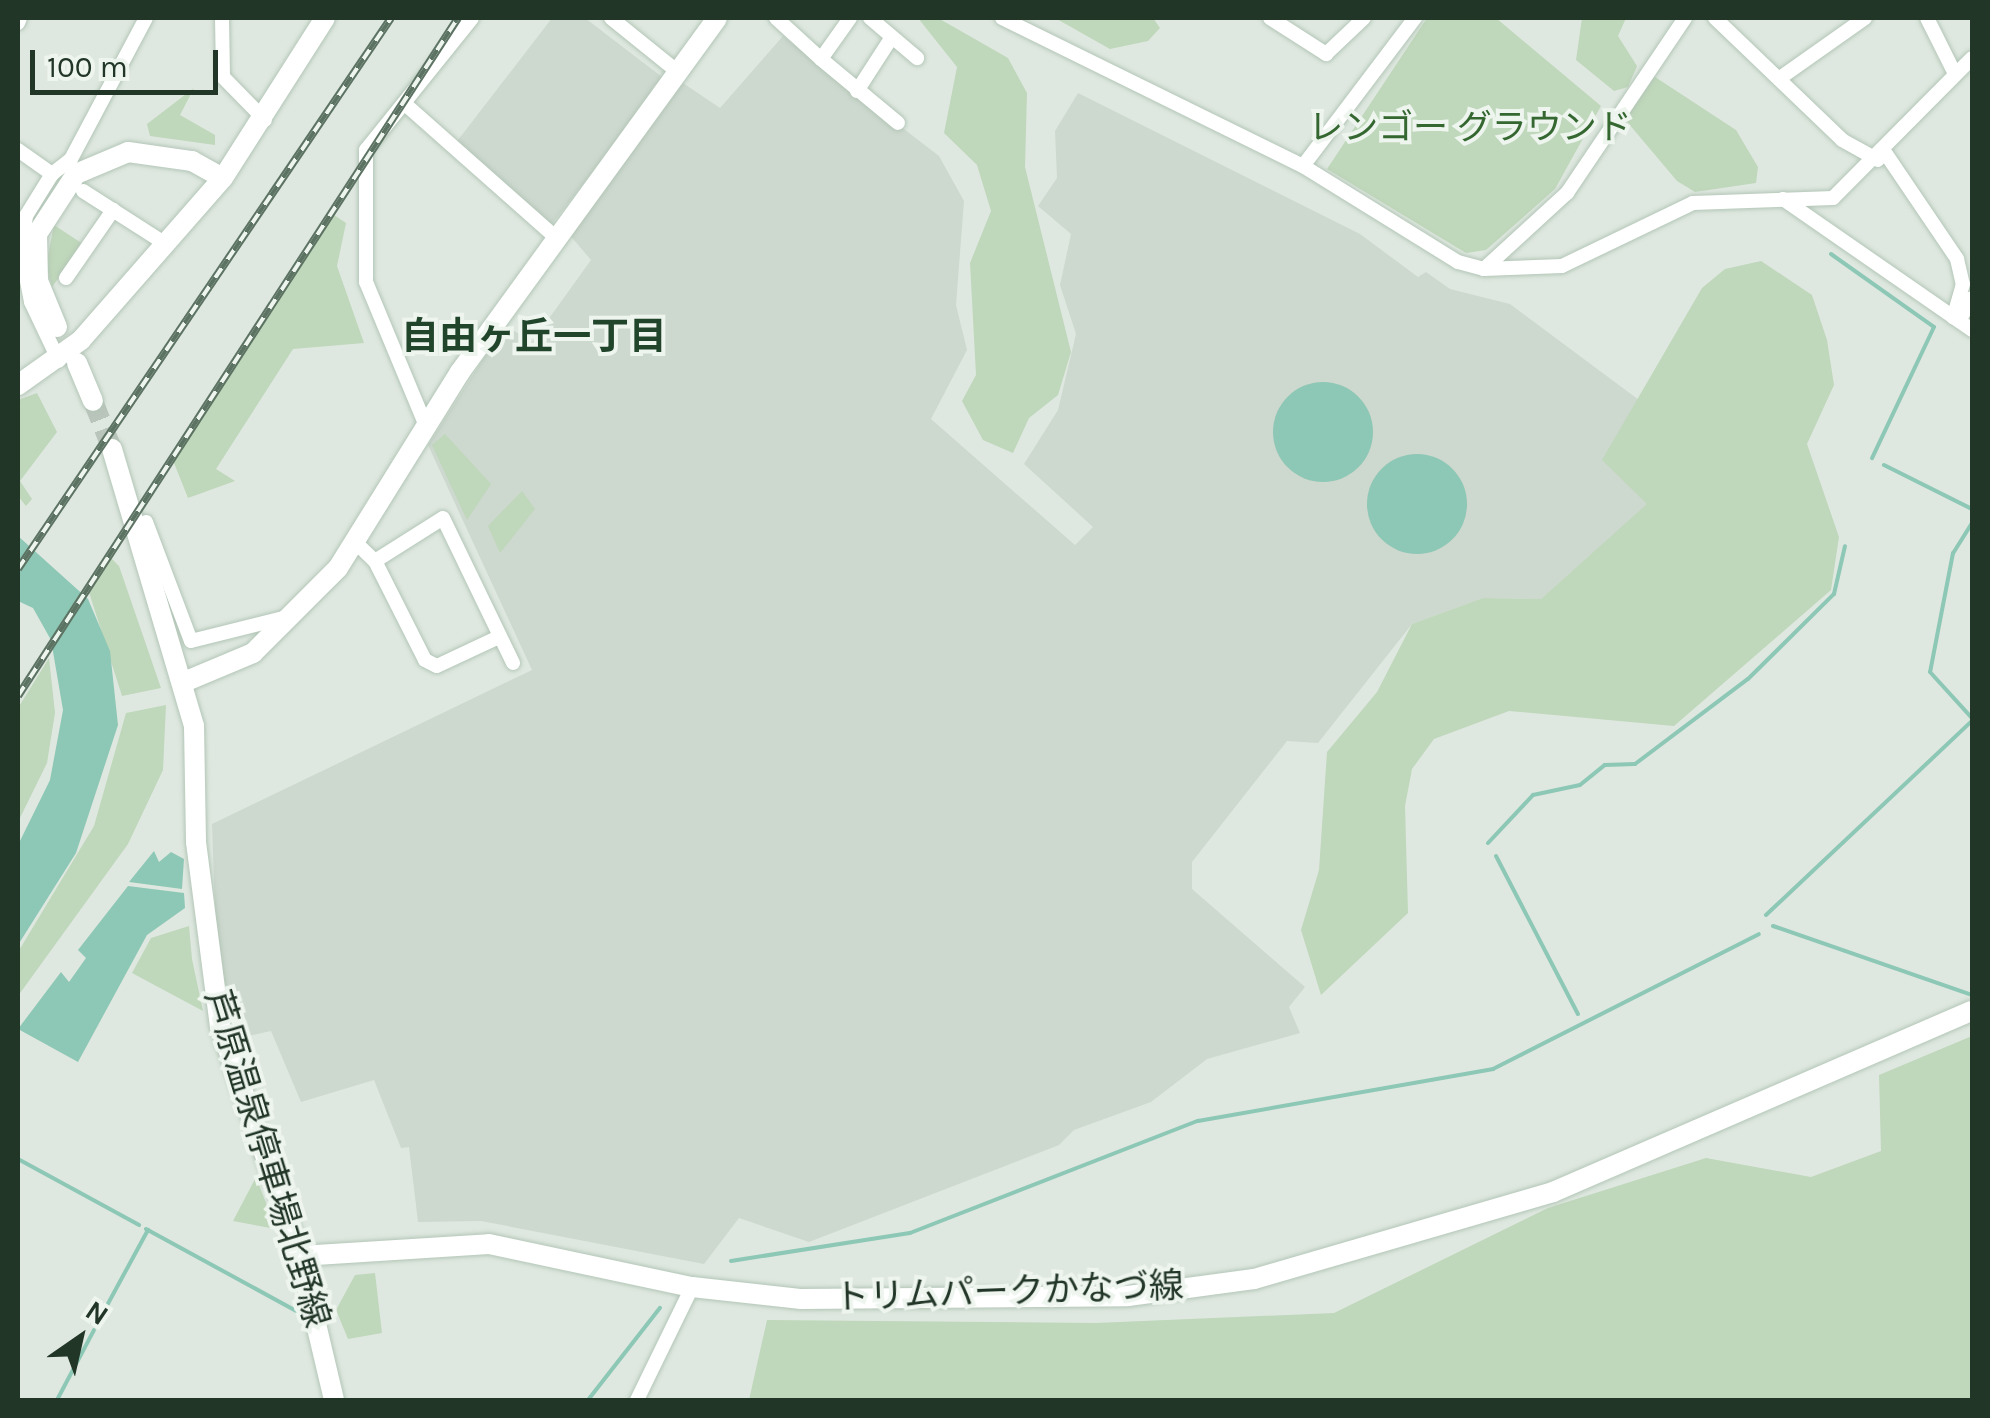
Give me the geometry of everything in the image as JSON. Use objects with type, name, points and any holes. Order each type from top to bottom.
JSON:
[{"type":"main road","points":[[18,385],[68,362],[222,178],[265,120],[325,18]]},
{"type":"main road","points":[[184,682],[254,653],[302,610],[354,541],[554,236],[718,18]]},
{"type":"main road","points":[[57,326],[34,254],[44,215],[76,174],[128,152],[192,161],[222,178]]},
{"type":"main road","points":[[68,362],[93,401]]},
{"type":"main road","name":"芦原温泉停車場北野線","points":[[112,449],[184,682],[216,1007],[300,1256],[334,1400]]},
{"type":"main road","name":"トリムパークかなづ線","points":[[300,1256],[489,1244],[692,1288],[970,1301],[1128,1296],[1254,1279],[1553,1192],[1972,1011]]},
{"type":"street","points":[[68,362],[31,302],[22,250],[26,216],[52,174],[71,159],[146,18]]},
{"type":"street","points":[[222,18],[223,77],[265,120]]},
{"type":"street","points":[[426,426],[366,282],[361,224],[366,150],[406,105],[472,18]]},
{"type":"street","points":[[611,18],[678,72]]},
{"type":"street","points":[[776,18],[898,123]]},
{"type":"street","points":[[821,59],[850,18]]},
{"type":"street","points":[[870,18],[917,58]]},
{"type":"street","points":[[1002,18],[1303,166],[1458,262],[1484,268],[1562,266],[1693,203],[1832,198],[1882,157],[1954,72],[1972,58]]},
{"type":"street","points":[[1270,18],[1295,24],[1326,54],[1364,18]]},
{"type":"street","points":[[1303,166],[1415,18]]},
{"type":"street","points":[[1484,268],[1566,192],[1685,18]]},
{"type":"street","points":[[1716,18],[1842,140],[1882,157],[1957,259],[1963,284],[1961,323]]},
{"type":"street","points":[[1780,78],[1865,18]]},
{"type":"street","points":[[1928,18],[1954,72]]},
{"type":"street","points":[[857,91],[892,37]]},
{"type":"street","points":[[406,105],[554,236]]},
{"type":"street","points":[[18,150],[52,174]]},
{"type":"street","points":[[83,191],[166,244]]},
{"type":"street","points":[[1783,199],[1961,323]]},
{"type":"street","points":[[66,278],[113,210]]},
{"type":"street","points":[[1961,323],[1972,298]]},
{"type":"street","points":[[375,561],[443,518],[513,663]]},
{"type":"street","points":[[146,522],[192,640],[249,633],[302,610]]},
{"type":"street","points":[[354,541],[375,561],[425,660],[437,666],[499,637]]},
{"type":"street","points":[[638,1400],[692,1288]]},
{"type":"shaded area","points":[[552,18],[585,18],[666,80],[550,226],[455,144]]},
{"type":"shaded area","points":[[783,36],[939,156],[964,201],[956,305],[967,350],[931,419],[1075,545],[1093,527],[1024,464],[1058,410],[1076,334],[1060,285],[1071,234],[1038,206],[1057,178],[1055,131],[1078,93],[1360,234],[1418,277],[1426,272],[1450,289],[1510,304],[1643,403],[1603,460],[1648,504],[1541,599],[1483,598],[1412,624],[1318,743],[1287,741],[1192,862],[1192,889],[1305,987],[1289,1007],[1300,1033],[1207,1059],[1151,1102],[1074,1130],[1059,1145],[809,1242],[739,1218],[704,1264],[481,1221],[418,1222],[409,1147],[401,1148],[374,1080],[301,1102],[271,1031],[235,1039],[216,937],[212,824],[532,670],[428,445],[505,325],[532,342],[591,260],[568,233],[683,83],[720,108]]},
{"type":"shaded area","points":[[1323,382],[1342,386],[1358,397],[1369,413],[1373,432],[1369,451],[1358,467],[1342,478],[1323,482],[1304,478],[1288,467],[1277,451],[1273,432],[1277,413],[1288,397],[1304,386]]},
{"type":"shaded area","points":[[1417,454],[1436,458],[1452,469],[1463,485],[1467,504],[1463,523],[1452,539],[1436,550],[1417,554],[1398,550],[1382,539],[1371,523],[1367,504],[1371,485],[1382,469],[1398,458]]},
{"type":"shaded area","points":[[18,536],[88,599],[110,651],[118,725],[76,853],[18,945],[18,845],[50,780],[63,710],[51,640],[33,608],[18,601]]},
{"type":"shaded area","points":[[154,851],[159,862],[171,852],[184,859],[182,889],[129,882]]},
{"type":"shaded area","points":[[128,886],[184,893],[185,908],[147,935],[78,1062],[18,1029],[61,972],[69,982],[86,958],[78,950]]},
{"type":"green space","points":[[918,18],[938,18],[1008,58],[1027,93],[1025,167],[1071,352],[1058,395],[1029,418],[1013,453],[983,440],[962,401],[976,375],[970,263],[991,211],[977,165],[944,133],[957,67]]},
{"type":"green space","points":[[1055,18],[1153,18],[1160,28],[1148,41],[1110,49]]},
{"type":"green space","name":"レンゴー グラウンド","points":[[1427,18],[1496,18],[1601,106],[1555,189],[1486,250],[1466,253],[1327,169]]},
{"type":"green space","points":[[1582,18],[1626,18],[1618,36],[1637,66],[1628,87],[1614,91],[1576,60]]},
{"type":"green space","points":[[1652,75],[1736,130],[1758,167],[1756,183],[1695,192],[1677,181],[1623,117]]},
{"type":"green space","points":[[194,88],[180,115],[215,135],[215,145],[150,136],[147,124]]},
{"type":"green space","points":[[331,213],[346,223],[337,266],[364,343],[293,349],[216,469],[235,481],[188,498],[172,458]]},
{"type":"green space","points":[[54,225],[83,244],[52,287],[46,265]]},
{"type":"green space","points":[[1761,261],[1812,295],[1827,340],[1834,385],[1807,444],[1839,537],[1831,590],[1674,726],[1509,711],[1434,739],[1412,769],[1405,806],[1408,913],[1321,995],[1301,930],[1319,870],[1327,752],[1377,692],[1412,624],[1483,598],[1541,599],[1647,504],[1602,460],[1702,288],[1725,269]]},
{"type":"green space","points":[[37,393],[57,432],[20,481],[32,499],[26,506],[18,496],[18,400]]},
{"type":"green space","points":[[445,434],[491,484],[467,520],[432,445]]},
{"type":"green space","points":[[522,491],[535,509],[500,553],[488,526]]},
{"type":"green space","points":[[110,557],[119,566],[161,688],[122,696],[88,589]]},
{"type":"green space","points":[[49,658],[55,713],[47,763],[18,822],[18,708]]},
{"type":"green space","points":[[166,705],[163,770],[128,844],[18,996],[18,952],[94,826],[126,713]]},
{"type":"green space","points":[[189,926],[203,1011],[132,973],[151,938]]},
{"type":"green space","points":[[1972,1036],[1972,1400],[749,1400],[767,1320],[1096,1323],[1334,1313],[1548,1208],[1706,1158],[1811,1177],[1881,1151],[1879,1075]]},
{"type":"green space","points":[[256,1177],[276,1229],[233,1221]]},
{"type":"green space","points":[[375,1273],[382,1333],[348,1339],[336,1310],[355,1275]]},
{"type":"waterway","points":[[1831,254],[1934,327],[1872,458]]},
{"type":"waterway","points":[[1970,286],[1972,282]]},
{"type":"waterway","points":[[1884,465],[1972,509]]},
{"type":"waterway","points":[[1972,523],[1953,553],[1930,672],[1972,718]]},
{"type":"waterway","points":[[1488,843],[1533,795],[1580,785],[1605,765],[1635,764],[1748,679],[1834,594],[1845,546]]},
{"type":"waterway","points":[[1766,915],[1972,721]]},
{"type":"waterway","points":[[1496,856],[1578,1014]]},
{"type":"waterway","points":[[1773,926],[1972,995]]},
{"type":"waterway","points":[[731,1261],[910,1233],[1198,1121],[1493,1069],[1759,934]]},
{"type":"waterway","points":[[18,1159],[139,1225]]},
{"type":"waterway","points":[[146,1229],[304,1315]]},
{"type":"waterway","points":[[98,1322],[148,1230]]},
{"type":"waterway","points":[[588,1400],[660,1308]]},
{"type":"waterway","points":[[57,1400],[94,1330]]},
{"type":"tunnel","points":[[93,401],[112,449]]},
{"type":"railway","points":[[18,569],[391,18]]},
{"type":"railway","points":[[18,696],[458,18]]},
{"type":"district","name":"自由ヶ丘一丁目","points":[[534,337]]}]
